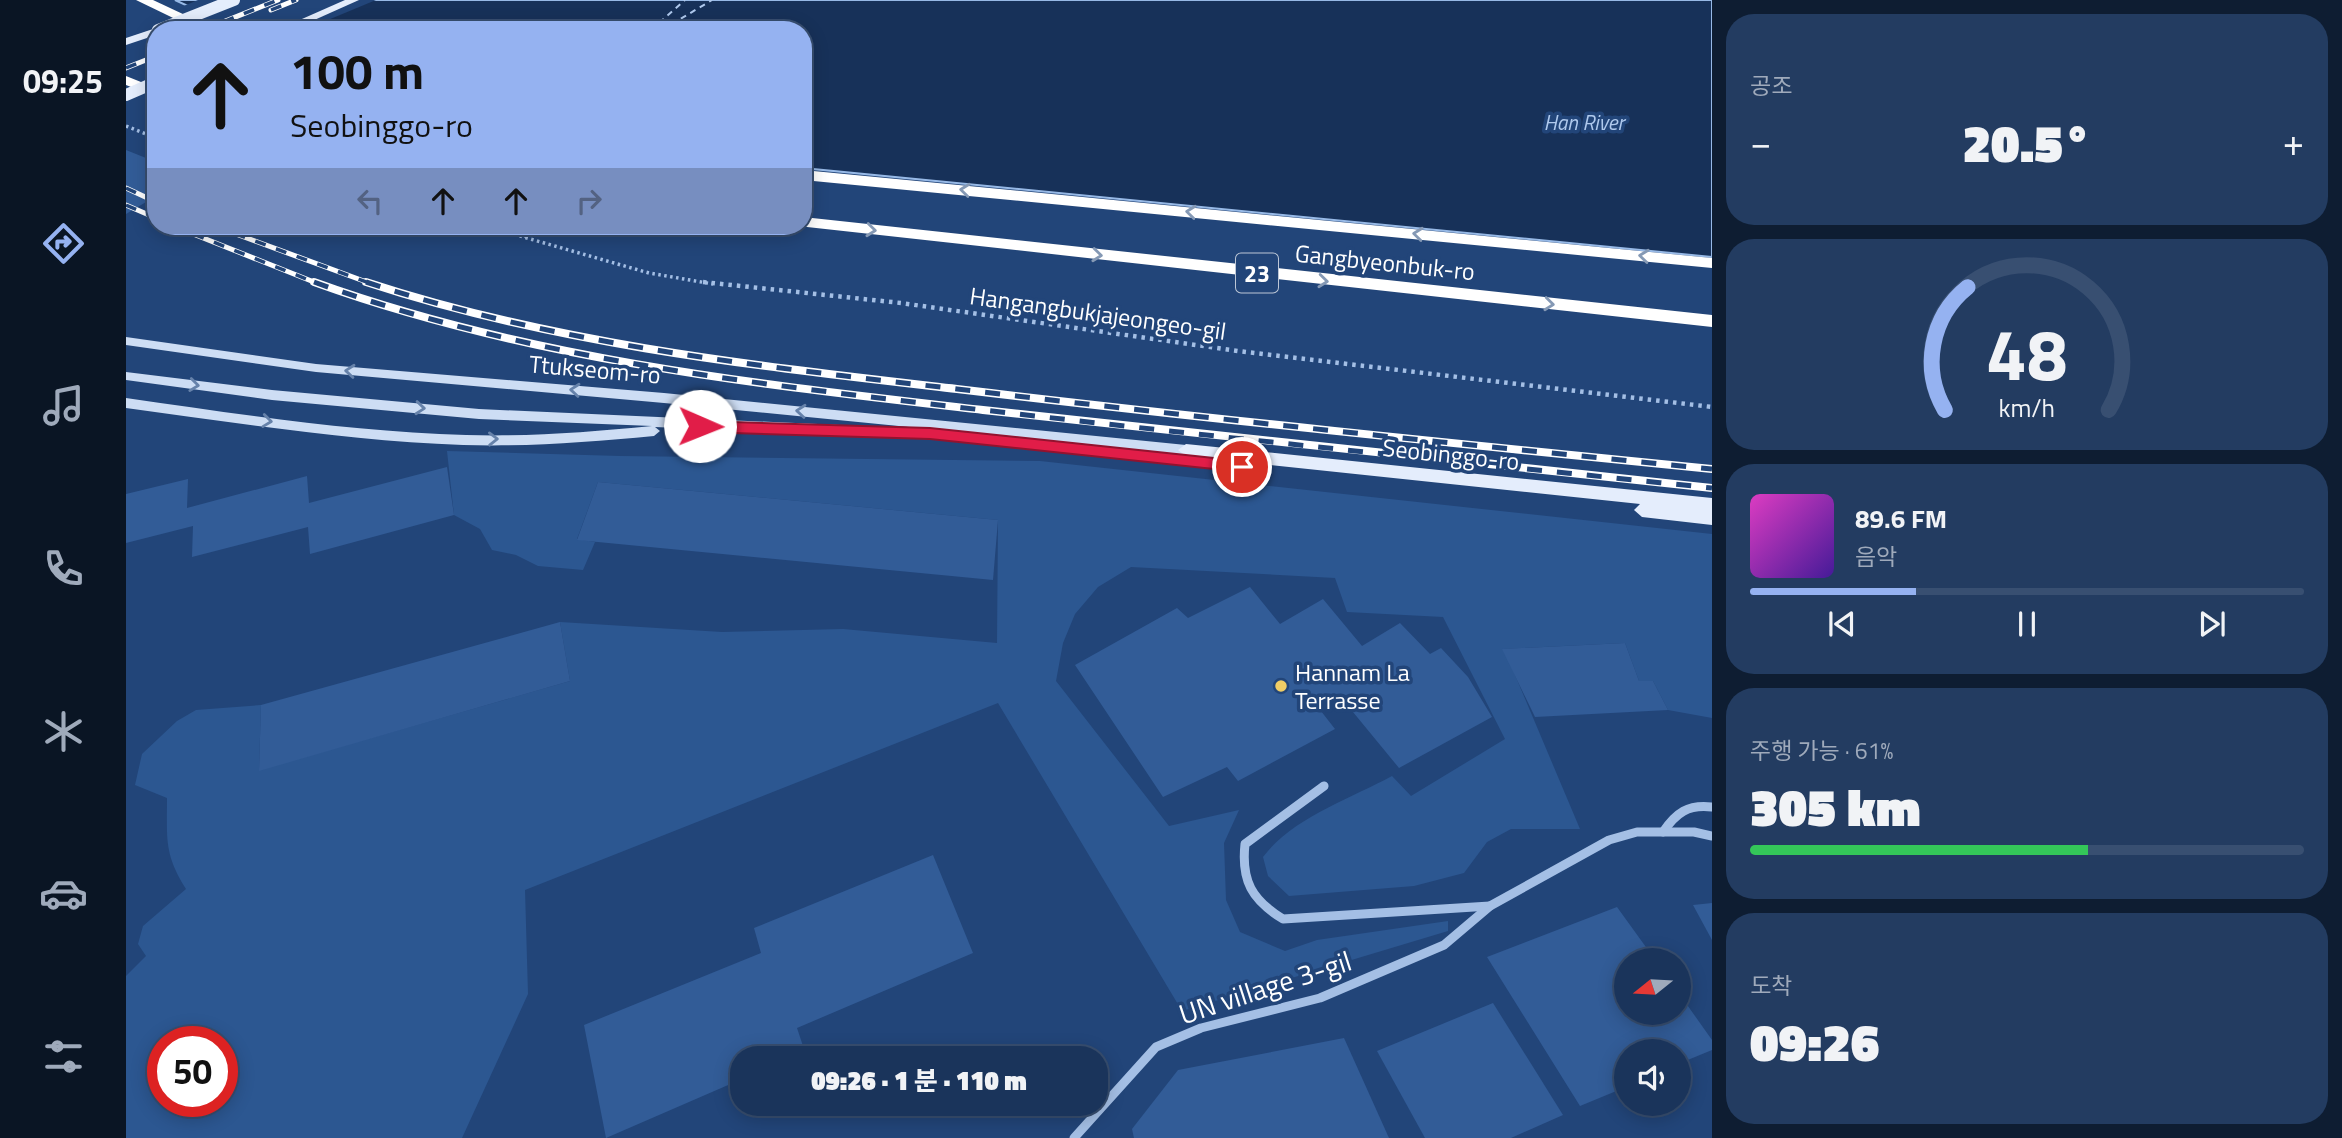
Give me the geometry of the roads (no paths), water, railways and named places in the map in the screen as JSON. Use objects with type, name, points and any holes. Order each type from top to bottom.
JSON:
[{"type":"highway","points":[[142,0],[189,21]]},
{"type":"highway","points":[[126,80],[147,89]]},
{"type":"highway","name":"Gangbyeonbuk-ro","points":[[812,176],[1712,263]]},
{"type":"highway","name":"Gangbyeonbuk-ro","points":[[812,223],[1712,321]]},
{"type":"main road","points":[[180,21],[234,0]]},
{"type":"main road","points":[[304,21],[354,0]]},
{"type":"main road","points":[[126,43],[147,34]]},
{"type":"main road","points":[[126,95],[147,86]]},
{"type":"main road","name":"Ttukseom-ro","points":[[126,341],[316,368],[678,399],[1186,455]]},
{"type":"main road","name":"Ttukseom-ro","points":[[126,376],[272,395],[479,414],[700,426],[930,434],[1186,455]]},
{"type":"main road","points":[[126,403],[377,434],[465,440],[580,438],[700,426]]},
{"type":"main road","name":"Seobinggo-ro","points":[[1186,455],[1712,505]]},
{"type":"main road","name":"Seobinggo-ro","points":[[1186,455],[1712,518]]},
{"type":"street","name":"UN village 3-gil","points":[[1324,786],[1245,844],[1242,867],[1249,892],[1264,908],[1283,919],[1490,906]]},
{"type":"street","points":[[1663,832],[1675,812],[1696,804],[1712,807]]},
{"type":"street","name":"UN village 3-gil","points":[[1074,1138],[1156,1048],[1201,1028],[1320,999],[1444,945],[1490,906],[1609,840],[1637,832],[1694,832],[1712,836]]},
{"type":"water","name":"Han River","points":[[175,0],[1712,0],[1712,257],[812,169],[812,21],[220,21]]},
{"type":"railway","points":[[226,21],[278,0]]},
{"type":"railway","points":[[271,10],[296,0]]},
{"type":"railway","points":[[126,68],[147,60]]},
{"type":"railway","points":[[126,188],[147,198]]},
{"type":"railway","points":[[126,205],[147,214]]},
{"type":"railway","points":[[196,235],[319,284]]},
{"type":"railway","points":[[239,235],[369,283]]},
{"type":"railway","points":[[314,282],[395,309],[478,331],[561,350],[729,379],[1074,420],[1712,488]]},
{"type":"railway","points":[[369,283],[511,322],[733,362],[1146,411],[1712,469]]},
{"type":"place","name":"Hannam La Terrasse","points":[[1281,686]]}]
